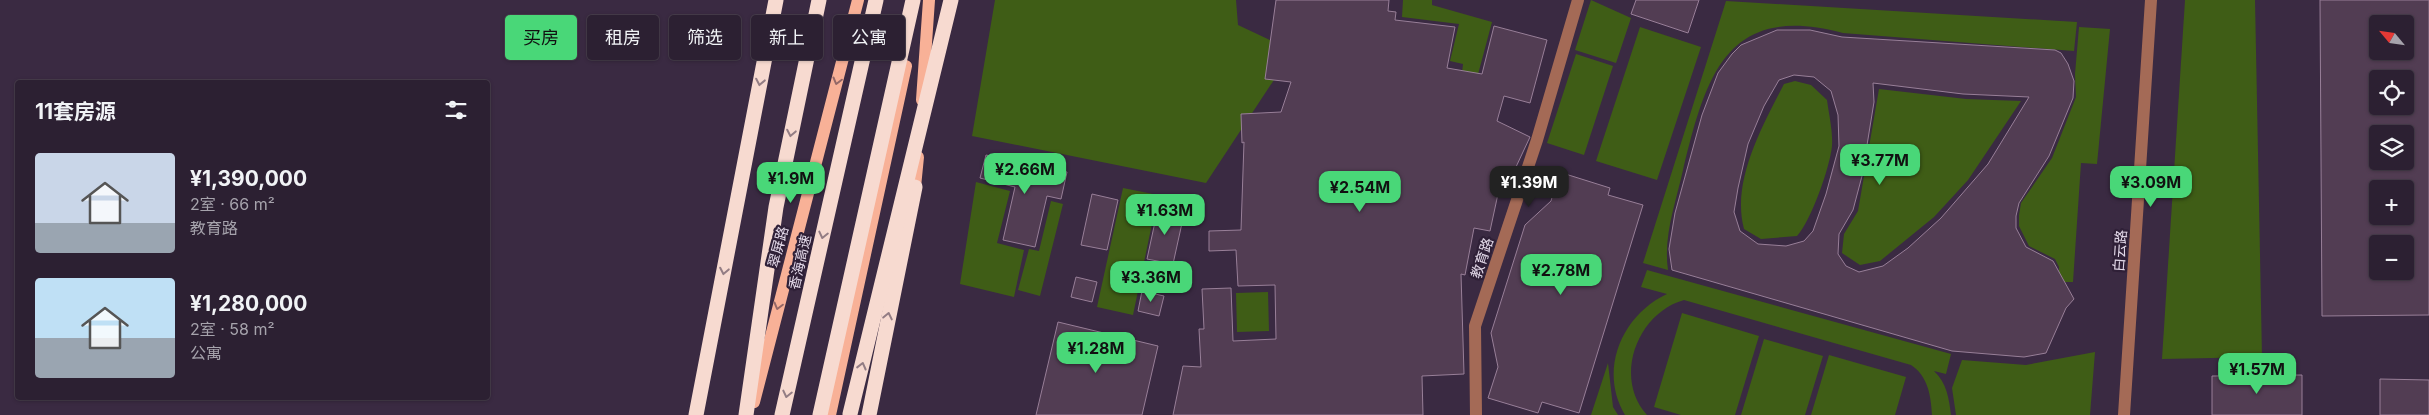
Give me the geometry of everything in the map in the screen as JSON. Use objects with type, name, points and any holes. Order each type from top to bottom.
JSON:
[{"type":"highway","points":[[696,415],[776,0]]},
{"type":"highway","points":[[746,415],[776,207],[818,0]]},
{"type":"highway","name":"香海高速","points":[[782,415],[876,0]]},
{"type":"highway","points":[[820,415],[913,0]]},
{"type":"highway","points":[[850,414],[950,0]]},
{"type":"highway","points":[[869,415],[915,187]]},
{"type":"main road","name":"翠屏路","points":[[750,415],[858,0]]},
{"type":"main road","points":[[830,415],[920,0]]},
{"type":"main road","points":[[915,187],[929,0]]},
{"type":"street","name":"教育路","points":[[1476,415],[1475,326],[1537,140],[1578,0]]},
{"type":"street","name":"白云路","points":[[2124,415],[2151,0]]},
{"type":"green space","points":[[995,0],[1236,0],[1238,25],[1293,51],[1206,183],[972,136]]},
{"type":"green space","points":[[1403,0],[1432,0],[1432,5],[1492,22],[1473,93],[1460,91],[1463,64],[1450,61],[1459,24],[1402,17]]},
{"type":"green space","points":[[1591,0],[1631,18],[1616,63],[1575,50]]},
{"type":"green space","points":[[2185,0],[2255,0],[2262,357],[2162,359]]},
{"type":"green space","points":[[1726,1],[2077,22],[2074,51],[1843,33],[1804,26],[1772,28],[1747,38],[1728,54],[1713,77],[1701,104],[1671,219],[1667,245],[1668,270],[1643,263]]},
{"type":"green space","points":[[1640,27],[1701,47],[1657,180],[1596,161]]},
{"type":"green space","points":[[2079,27],[2110,29],[2097,164],[2081,163],[2073,282],[2059,282],[2059,267],[2055,259],[2029,246],[2019,226],[2019,215],[2021,203],[2052,158],[2076,97],[2075,74]]},
{"type":"green space","points":[[1576,54],[1613,66],[1584,155],[1547,143]]},
{"type":"green space","points":[[1795,81],[1811,85],[1827,100],[1832,146],[1824,180],[1814,206],[1797,236],[1761,239],[1744,229],[1741,211],[1745,173],[1759,135],[1784,84]]},
{"type":"green space","points":[[1879,89],[1966,99],[2021,101],[1968,180],[1934,217],[1880,261],[1860,265],[1842,253],[1844,234],[1858,211]]},
{"type":"green space","points":[[976,182],[1010,191],[997,243],[1024,250],[1014,297],[960,284]]},
{"type":"green space","points":[[1123,188],[1158,195],[1133,315],[1097,307]]},
{"type":"green space","points":[[1051,201],[1063,204],[1040,296],[1018,290],[1029,249],[1039,251]]},
{"type":"green space","points":[[1647,270],[1951,354],[1946,374],[1934,371],[1945,386],[1951,415],[1932,415],[1928,387],[1921,375],[1911,365],[1684,300],[1668,307],[1654,318],[1643,332],[1635,348],[1631,366],[1632,383],[1637,400],[1647,415],[1625,415],[1617,398],[1614,380],[1615,362],[1619,346],[1627,330],[1638,315],[1651,303],[1667,294],[1641,287]]},
{"type":"green space","points":[[1268,292],[1269,331],[1237,332],[1236,293]]},
{"type":"green space","points":[[1682,313],[1759,336],[1735,415],[1681,415],[1654,407]]},
{"type":"green space","points":[[1764,339],[1823,356],[1805,415],[1741,415]]},
{"type":"green space","points":[[2095,352],[2090,415],[1956,415],[1952,388],[1962,360],[2026,365]]},
{"type":"green space","points":[[1829,355],[1906,377],[1895,415],[1811,415]]},
{"type":"green space","points":[[1608,363],[1613,407],[1618,415],[1591,415]]},
{"type":"building","points":[[1276,0],[1389,0],[1388,11],[1396,12],[1395,20],[1455,27],[1447,68],[1482,74],[1494,26],[1547,40],[1530,103],[1504,96],[1497,121],[1530,137],[1508,184],[1501,180],[1490,231],[1474,228],[1465,275],[1461,274],[1464,374],[1422,376],[1423,415],[1173,415],[1183,366],[1201,367],[1199,329],[1204,329],[1202,289],[1231,288],[1233,341],[1276,339],[1275,285],[1238,286],[1236,250],[1209,251],[1209,231],[1241,230],[1244,142],[1242,143],[1241,114],[1281,112],[1291,82],[1265,79]]},
{"type":"building","points":[[1636,0],[1699,0],[1688,33],[1631,14]]},
{"type":"building","points":[[2320,0],[2429,0],[2429,315],[2322,316]]},
{"type":"building","points":[[1777,30],[1810,30],[1842,37],[2055,50],[2061,53],[2068,64],[2074,81],[2073,98],[2049,156],[2019,203],[2016,216],[2016,228],[2026,247],[2053,261],[2074,299],[2066,308],[2046,353],[2024,357],[1952,351],[1672,270],[1669,249],[1675,213],[1702,115],[1718,73],[1741,45]],"holes":[[[1794,75],[1814,77],[1831,91],[1838,115],[1839,146],[1826,194],[1813,231],[1804,241],[1786,246],[1758,244],[1740,231],[1734,212],[1738,188],[1748,144],[1764,106],[1779,80]],[[1873,83],[1963,94],[2029,97],[1988,164],[1941,218],[1908,248],[1883,266],[1859,272],[1846,266],[1838,254],[1839,234],[1853,210],[1862,176],[1874,102]]]},
{"type":"building","points":[[986,155],[1067,172],[1061,199],[1047,196],[1035,247],[1003,240],[1015,187],[980,178]]},
{"type":"building","points":[[1559,172],[1610,188],[1608,195],[1643,205],[1579,413],[1542,402],[1538,413],[1488,398],[1498,367],[1491,333],[1525,225],[1551,201]]},
{"type":"building","points":[[1092,194],[1118,200],[1107,250],[1081,245]]},
{"type":"building","points":[[1158,208],[1184,214],[1173,264],[1147,259]]},
{"type":"building","points":[[1076,277],[1097,282],[1092,302],[1071,297]]},
{"type":"building","points":[[1142,291],[1164,296],[1159,316],[1138,311]]},
{"type":"building","points":[[1058,322],[1158,346],[1142,415],[1036,415]]},
{"type":"building","points":[[2302,375],[2302,415],[2212,415],[2212,376]]},
{"type":"building","points":[[2380,379],[2429,380],[2429,415],[2380,415]]}]
